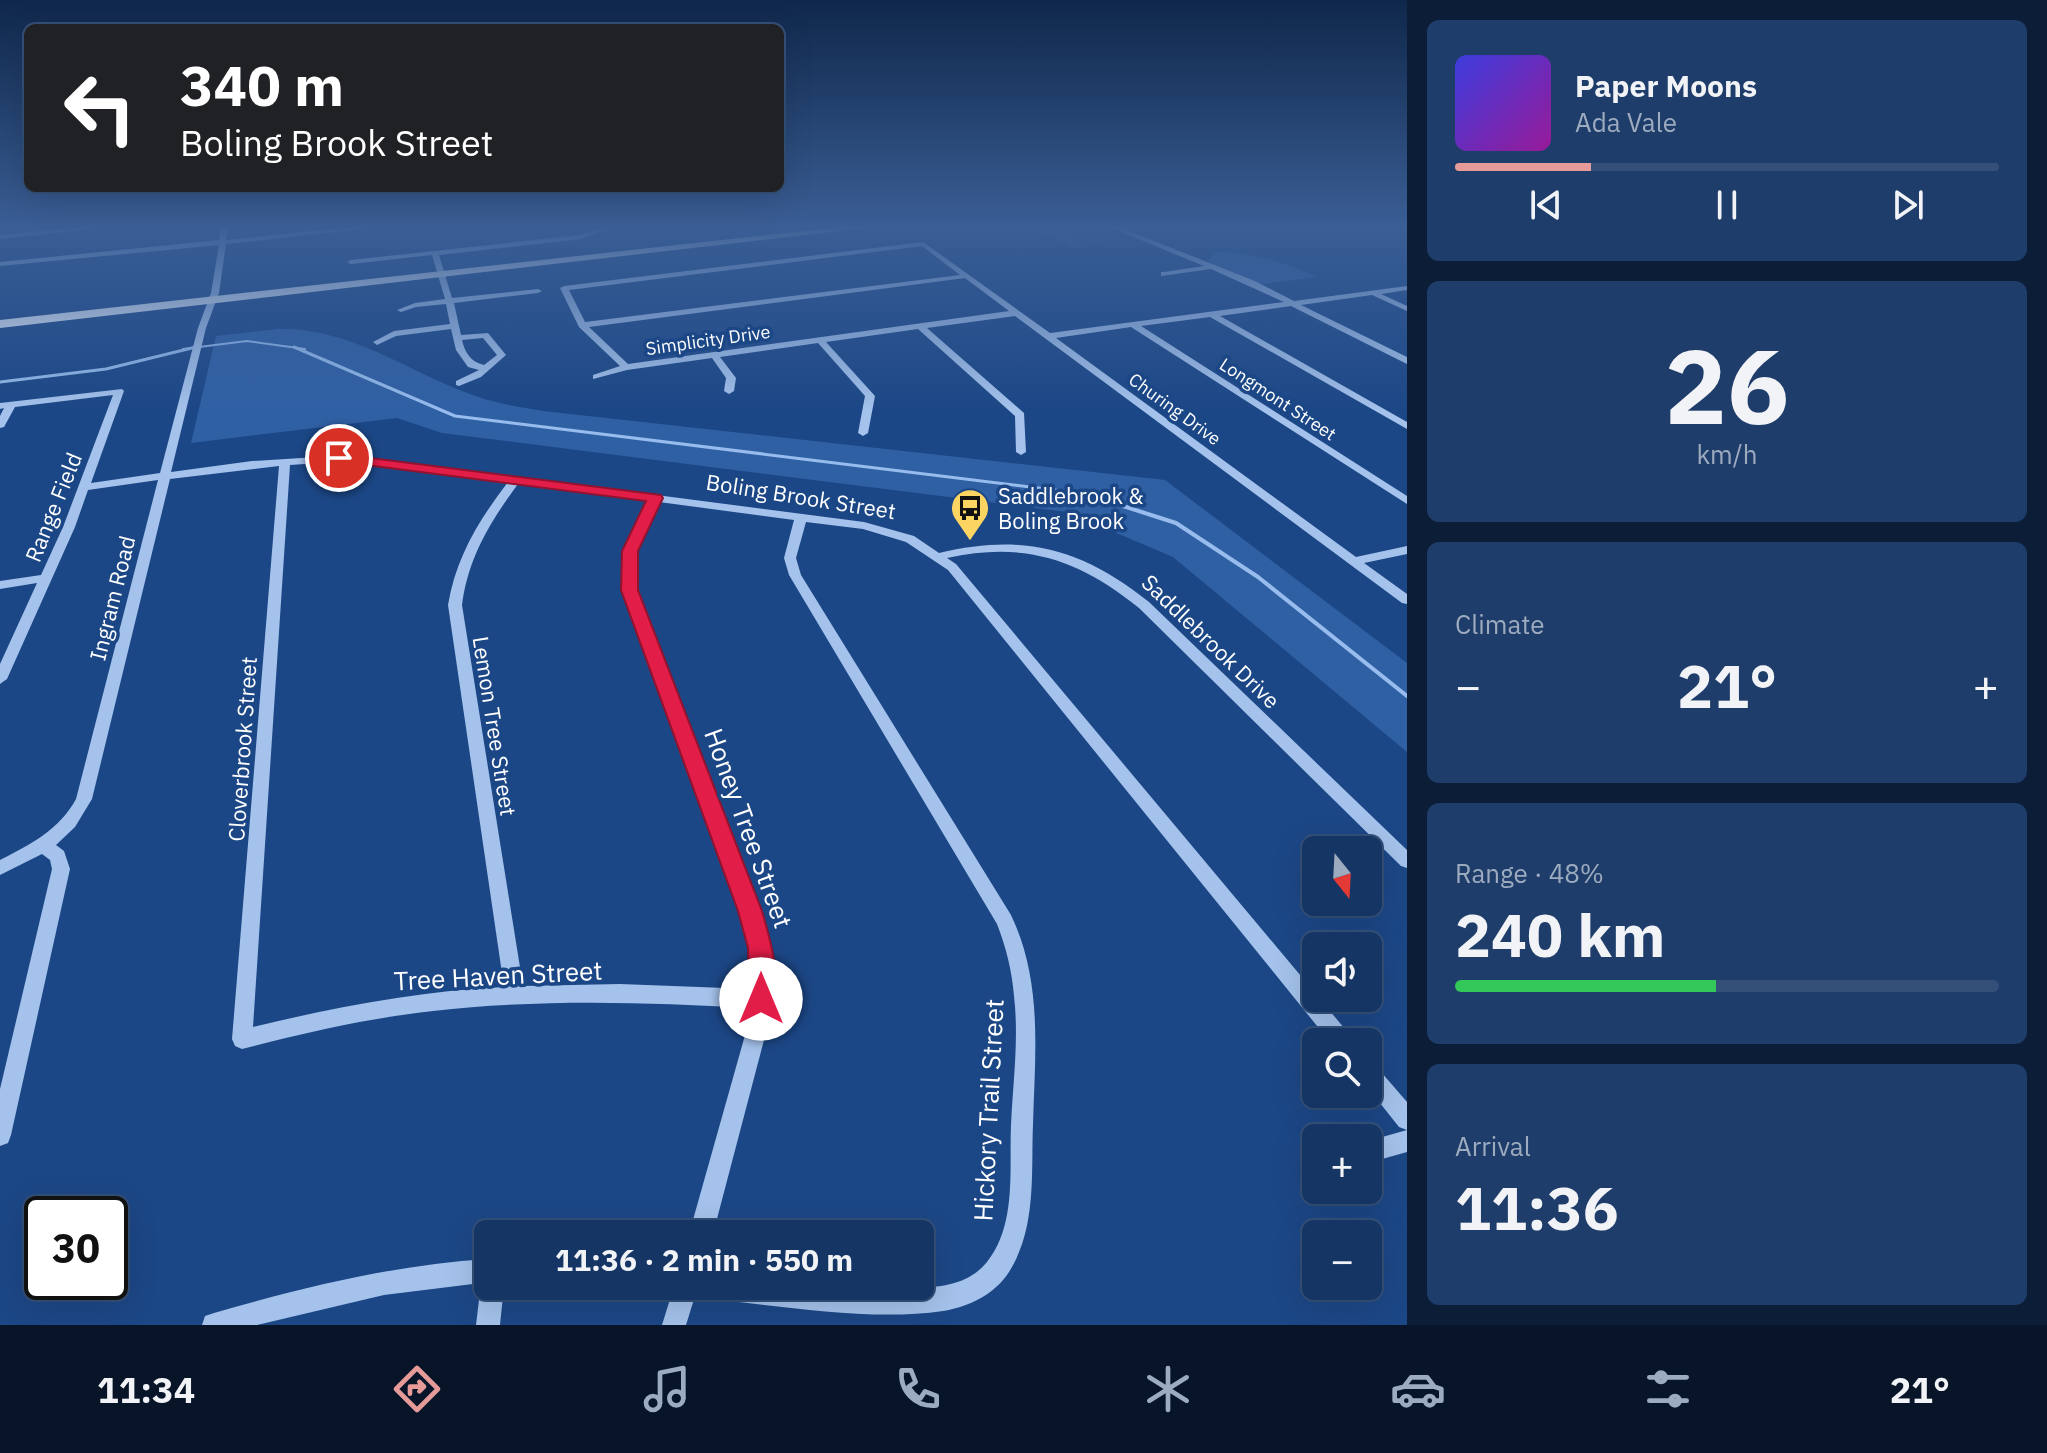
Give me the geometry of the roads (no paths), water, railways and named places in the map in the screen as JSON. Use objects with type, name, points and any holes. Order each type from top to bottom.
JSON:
[{"type":"main road","points":[[0,324],[329,287]]},
{"type":"street","name":"Ingram Road","points":[[0,868],[43,845],[67,827],[84,799],[214,287]]},
{"type":"street","points":[[445,287],[460,350],[466,360],[487,369]]},
{"type":"street","name":"Churing Drive","points":[[574,287],[564,288],[582,325]]},
{"type":"street","points":[[582,325],[881,287]]},
{"type":"street","name":"Churing Drive","points":[[981,287],[1407,600]]},
{"type":"street","points":[[1257,287],[1407,361]]},
{"type":"street","points":[[1048,336],[1407,288]]},
{"type":"street","points":[[401,310],[448,301],[538,291]]},
{"type":"street","points":[[1372,293],[1407,309]]},
{"type":"street","name":"Simplicity Drive","points":[[596,377],[626,367],[1016,313]]},
{"type":"street","points":[[1211,314],[1407,426]]},
{"type":"street","name":"Longmont Street","points":[[1132,324],[1407,501]]},
{"type":"street","points":[[582,325],[626,367]]},
{"type":"street","points":[[377,342],[394,334],[456,326]]},
{"type":"street","points":[[920,326],[1020,415],[1021,452]]},
{"type":"street","points":[[459,338],[485,335],[502,355],[487,369],[459,383]]},
{"type":"street","points":[[820,340],[870,396],[863,433]]},
{"type":"street","points":[[714,355],[731,378],[729,391]]},
{"type":"street","name":"Range Field","points":[[0,679],[84,487],[119,391],[5,406]]},
{"type":"street","points":[[0,425],[5,406]]},
{"type":"street","name":"Boling Brook Street","points":[[84,487],[285,462],[360,459],[801,517],[884,530],[910,539],[940,556],[1331,1028]]},
{"type":"street","name":"Cloverbrook Street","points":[[242,1039],[285,462]]},
{"type":"street","name":"Lemon Tree Street","points":[[515,995],[455,605],[457,580],[472,544],[516,479]]},
{"type":"street","name":"Honey Tree Street","points":[[655,498],[630,551],[630,590],[750,911],[760,948],[761,999],[754,1041],[705,1220]]},
{"type":"street","name":"Hickory Trail Street","points":[[801,517],[790,558],[795,575],[1005,921],[1018,949],[1027,1016],[1016,1216],[1007,1253],[994,1274],[966,1293],[942,1300],[876,1300]]},
{"type":"street","name":"Saddlebrook Drive","points":[[940,556],[981,547],[1028,548],[1074,560],[1110,578],[1144,605],[1407,861]]},
{"type":"street","points":[[1354,561],[1407,550]]},
{"type":"street","points":[[0,585],[46,578]]},
{"type":"street","points":[[0,1135],[61,869],[58,856],[43,845]]},
{"type":"street","name":"Tree Haven Street","points":[[242,1039],[386,1007],[515,995],[664,993],[761,999]]},
{"type":"street","points":[[1382,1089],[1407,1119]]},
{"type":"street","points":[[1382,1148],[1407,1141]]},
{"type":"street","points":[[214,1325],[367,1286],[439,1274],[474,1272]]},
{"type":"street","points":[[488,1325],[491,1300]]},
{"type":"street","points":[[674,1325],[682,1300]]},
{"type":"waterway","points":[[193,348],[247,341],[296,348]]},
{"type":"waterway","points":[[0,382],[106,369],[193,348]]},
{"type":"waterway","points":[[183,349],[193,348]]},
{"type":"waterway","points":[[296,348],[305,349]]},
{"type":"waterway","points":[[296,348],[455,416],[1087,494],[1123,506]]},
{"type":"waterway","points":[[1123,506],[1176,523],[1258,577],[1407,696]]},
{"type":"waterway","points":[[1123,506],[1129,508]]},
{"type":"place","name":"Saddlebrook & Boling Brook","points":[[970,542]]}]
